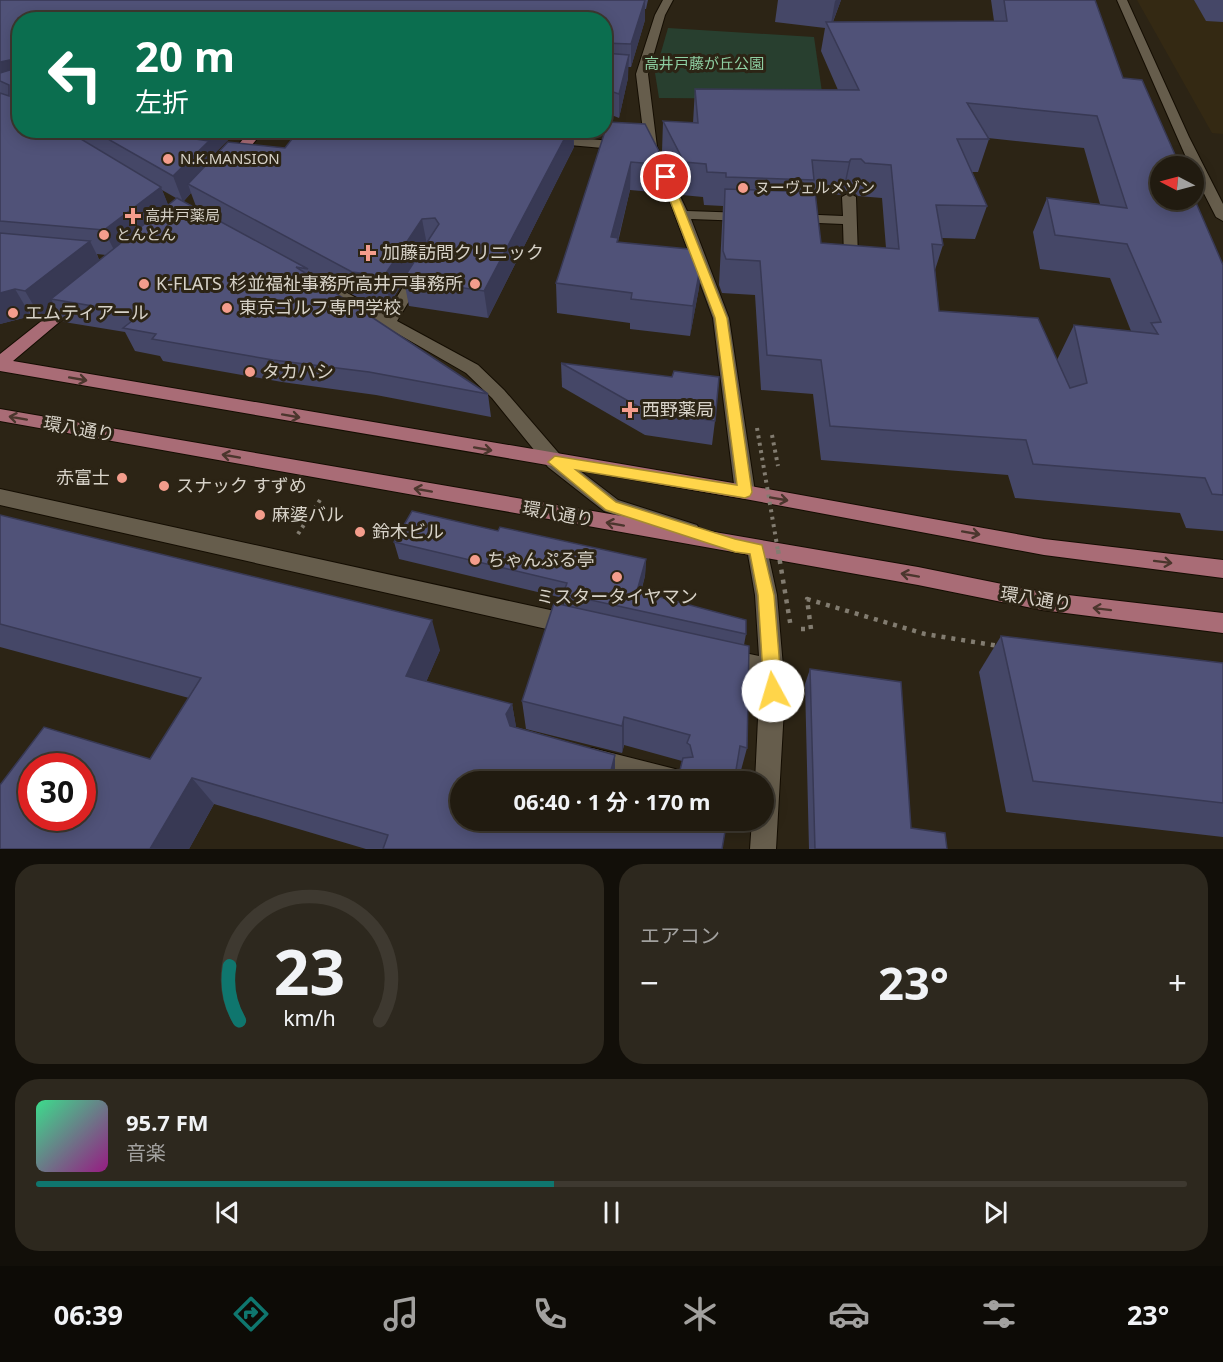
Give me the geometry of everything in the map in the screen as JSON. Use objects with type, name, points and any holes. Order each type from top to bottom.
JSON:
[{"type":"main road","points":[[223,171],[251,138]]},
{"type":"main road","points":[[0,364],[87,292]]},
{"type":"main road","points":[[0,364],[555,462],[745,492],[1044,547],[1223,569]]},
{"type":"main road","name":"環八通り","points":[[0,415],[918,576],[1042,602],[1223,623]]},
{"type":"street","points":[[668,0],[654,14],[638,73],[651,147],[682,215],[721,318],[745,492]]},
{"type":"street","points":[[1122,0],[1156,71],[1201,178],[1223,217]]},
{"type":"street","points":[[535,139],[651,147]]},
{"type":"street","points":[[849,197],[852,258]]},
{"type":"street","points":[[682,215],[753,217]]},
{"type":"street","points":[[777,218],[849,220]]},
{"type":"street","points":[[388,322],[429,258]]},
{"type":"street","points":[[290,267],[472,369],[498,394],[555,462],[611,506],[746,547],[766,595],[773,691],[767,771]]},
{"type":"street","points":[[0,497],[596,630]]},
{"type":"street","points":[[701,654],[771,669]]},
{"type":"street","points":[[571,755],[633,771]]},
{"type":"street","points":[[763,849],[764,831]]},
{"type":"path","points":[[757,428],[791,628],[811,629],[807,599],[924,634],[1005,647]]},
{"type":"shaded area","points":[[1137,0],[1223,0],[1223,134],[1212,133]]},
{"type":"green space","name":"高井戸藤が丘公園","points":[[668,28],[814,37],[823,99],[659,98],[655,73]]},
{"type":"building","points":[[0,0],[645,0],[631,44],[612,43],[612,12],[12,12],[12,138],[79,138],[161,187],[104,230],[0,221],[0,93],[9,96],[9,85],[0,81],[0,73],[10,70],[10,60],[0,62]]},
{"type":"building","points":[[1004,0],[1095,0],[1123,78],[1142,80],[1176,156],[1150,156],[1150,210],[1199,210],[1223,265],[1223,495],[1212,494],[1205,478],[1033,464],[1026,440],[830,426],[821,360],[767,355],[760,261],[726,259],[723,251],[725,189],[815,192],[821,243],[899,249],[891,165],[865,163],[861,159],[851,159],[849,162],[812,160],[814,180],[726,177],[726,173],[707,172],[706,164],[684,162],[663,121],[698,123],[695,89],[859,90],[826,22],[1007,21]],"holes":[[[967,103],[1097,116],[1127,208],[1047,198],[1055,235],[1127,244],[1161,322],[1151,323],[1158,334],[1074,325],[1087,383],[1070,388],[1038,318],[939,311],[932,244],[943,245],[936,205],[987,206],[957,139],[989,139]]]},
{"type":"building","points":[[612,54],[629,55],[619,94],[612,92]]},
{"type":"building","points":[[612,122],[645,124],[666,165],[631,162],[611,237],[618,238],[617,242],[699,250],[702,258],[693,306],[631,299],[632,293],[556,283],[603,138],[612,138]]},
{"type":"building","points":[[106,138],[196,138],[209,141],[173,176]]},
{"type":"building","points":[[293,138],[565,138],[484,291],[403,279],[439,224],[435,218],[422,219],[384,276],[352,272],[188,184],[228,142],[285,148]]},
{"type":"building","points":[[177,198],[308,269],[296,267],[488,394],[369,372],[273,360],[152,339],[156,334],[123,328],[141,314],[51,299]]},
{"type":"building","points":[[0,233],[90,241],[25,291],[15,289],[0,293]]},
{"type":"building","points":[[561,363],[672,377],[674,371],[719,377],[715,421],[646,411]]},
{"type":"building","points":[[412,511],[498,531],[500,527],[646,559],[637,591],[746,620],[746,634],[563,594],[567,583],[394,542]]},
{"type":"building","points":[[0,515],[432,620],[406,676],[512,704],[506,714],[510,726],[615,755],[611,771],[450,771],[450,831],[725,831],[722,849],[383,849],[388,835],[192,778],[150,849],[0,849],[0,785],[18,761],[18,831],[96,831],[96,753],[24,753],[44,727],[150,759],[201,678],[0,624]]},
{"type":"building","points":[[554,603],[749,646],[747,748],[740,746],[736,771],[680,771],[683,758],[693,757],[690,745],[687,743],[690,735],[624,717],[622,726],[522,701]]},
{"type":"building","points":[[1001,636],[1223,663],[1223,803],[1033,781]]},
{"type":"building","points":[[810,669],[901,682],[911,828],[945,833],[947,849],[815,849]]},
{"type":"place","name":"N.K.MANSION","points":[[168,159]]},
{"type":"place","name":"ヌーヴェルメゾン","points":[[743,188]]},
{"type":"place","name":"高井戸薬局","points":[[133,216]]},
{"type":"place","name":"とんとん","points":[[104,235]]},
{"type":"place","name":"加藤訪問クリニック","points":[[368,253]]},
{"type":"place","name":"K-FLATS","points":[[144,284]]},
{"type":"place","name":"杉並福祉事務所高井戸事務所","points":[[475,284]]},
{"type":"place","name":"東京ゴルフ専門学校","points":[[227,308]]},
{"type":"place","name":"エムティアール","points":[[13,313]]},
{"type":"place","name":"タカハシ","points":[[250,372]]},
{"type":"place","name":"西野薬局","points":[[630,410]]},
{"type":"place","name":"赤富士","points":[[122,478]]},
{"type":"place","name":"スナック すずめ","points":[[164,486]]},
{"type":"place","name":"麻婆バル","points":[[260,515]]},
{"type":"place","name":"鈴木ビル","points":[[360,532]]},
{"type":"place","name":"ちゃんぷる亭","points":[[475,560]]},
{"type":"place","name":"ミスタータイヤマン","points":[[617,577]]},
{"type":"route","points":[[666,177],[721,318],[745,492],[555,462],[611,506],[735,546],[757,549],[766,595],[773,691]]}]
